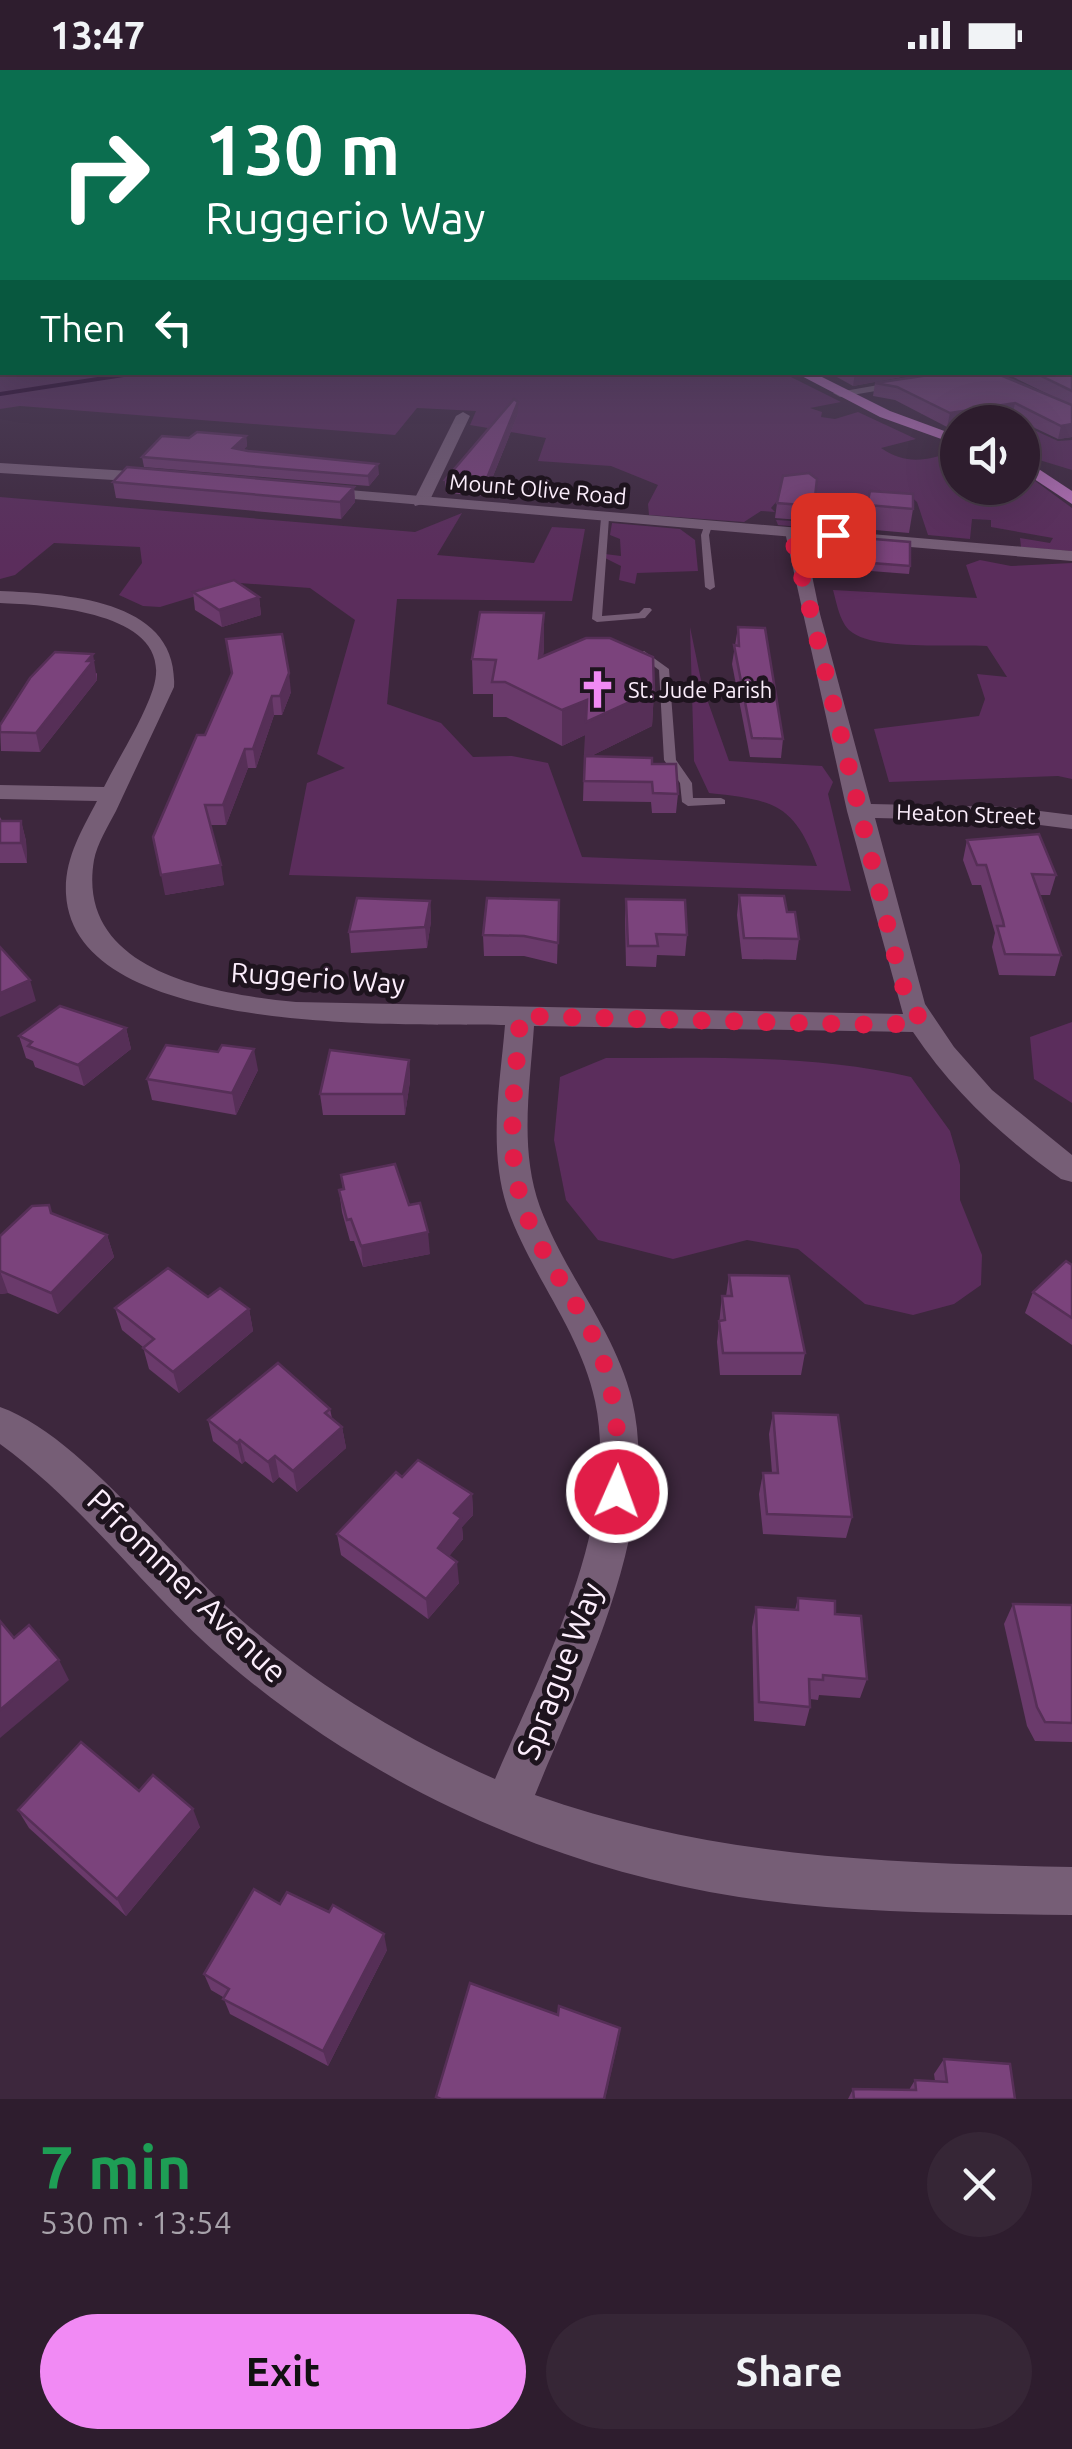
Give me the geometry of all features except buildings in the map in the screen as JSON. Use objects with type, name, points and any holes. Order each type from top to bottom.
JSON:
[{"type":"main road","points":[[806,375],[940,434]]},
{"type":"main road","points":[[1040,468],[1072,478]]},
{"type":"main road","points":[[1040,476],[1072,499]]},
{"type":"street","points":[[840,393],[978,375]]},
{"type":"street","points":[[422,502],[463,416]]},
{"type":"street","points":[[0,468],[176,479]]},
{"type":"street","name":"Mount Olive Road","points":[[291,490],[1072,556]]},
{"type":"street","points":[[794,532],[902,984],[921,1022],[972,1090],[1016,1130],[1072,1171]]},
{"type":"street","name":"Ruggerio Way","points":[[0,597],[59,601],[100,610],[140,628],[161,650],[166,663],[164,687],[82,856],[80,901],[104,944],[147,976],[181,991],[256,1008],[884,1025],[921,1022]]},
{"type":"street","points":[[0,792],[112,794]]},
{"type":"street","name":"Heaton Street","points":[[860,811],[1029,815],[1072,822]]},
{"type":"street","name":"Sprague Way","points":[[506,1808],[604,1558],[619,1461],[618,1432],[591,1332],[536,1237],[518,1184],[512,1147],[520,1016]]},
{"type":"street","name":"Pfrommer Avenue","points":[[0,1423],[85,1489],[242,1648],[309,1700],[385,1750],[506,1808],[588,1838],[758,1876],[884,1887],[1072,1891]]},
{"type":"lane","points":[[605,518],[597,619],[642,616],[647,610]]},
{"type":"lane","points":[[708,526],[705,535],[710,587]]},
{"type":"lane","points":[[644,654],[664,670],[670,760],[686,784],[688,802],[721,802]]},
{"type":"shaded area","points":[[0,375],[787,375],[841,402],[810,408],[822,412],[821,417],[835,419],[858,412],[916,439],[881,448],[891,454],[918,460],[940,456],[940,505],[1040,505],[1040,484],[1072,508],[1072,551],[1021,547],[1020,538],[1050,543],[1053,538],[991,527],[991,520],[972,519],[970,539],[928,535],[917,502],[907,493],[901,515],[856,509],[853,530],[839,518],[825,517],[823,529],[778,525],[776,520],[810,522],[813,514],[777,501],[771,508],[775,512],[761,511],[744,522],[649,515],[648,504],[658,485],[611,466],[538,461],[546,438],[470,425],[476,411],[417,408],[395,435],[20,406],[0,409]]},
{"type":"shaded area","points":[[1040,433],[1058,441],[1072,440],[1072,470],[1040,460]]},
{"type":"shaded area","points":[[0,497],[415,532],[462,513],[437,555],[534,563],[552,527],[585,529],[572,601],[397,599],[387,704],[441,723],[473,757],[512,756],[548,763],[582,857],[817,866],[799,829],[778,808],[750,798],[709,793],[694,761],[690,627],[702,685],[729,761],[822,766],[833,782],[828,794],[851,891],[289,875],[307,783],[345,768],[317,754],[355,620],[310,588],[239,583],[160,607],[143,606],[119,595],[142,563],[140,547],[54,543],[15,575],[0,579]]},
{"type":"shaded area","points":[[612,523],[680,529],[695,540],[698,571],[637,573],[635,584],[619,580],[621,566],[605,558],[605,554],[621,556],[620,539],[610,535]]},
{"type":"shaded area","points":[[980,560],[1011,566],[1072,563],[1072,779],[1058,776],[889,782],[874,729],[979,716],[985,699],[977,674],[1007,677],[987,646],[898,644],[853,633],[842,620],[833,590],[977,598],[966,565]]},
{"type":"shaded area","points":[[1072,1022],[1072,1103],[1034,1079],[1030,1037]]},
{"type":"shaded area","points":[[606,1058],[798,1061],[911,1077],[950,1131],[960,1165],[960,1200],[982,1255],[981,1285],[954,1304],[913,1315],[865,1304],[798,1249],[747,1240],[673,1259],[598,1240],[566,1200],[554,1140],[560,1077]]},
{"type":"waterway","points":[[0,394],[124,375]]},
{"type":"place","name":"St. Jude Parish","points":[[598,690]]},
{"type":"route","points":[[617,1492],[618,1432],[606,1374],[591,1332],[536,1237],[522,1203],[514,1166],[512,1129],[520,1016],[884,1025],[921,1022],[902,984],[794,544],[794,532],[833,535]]}]
